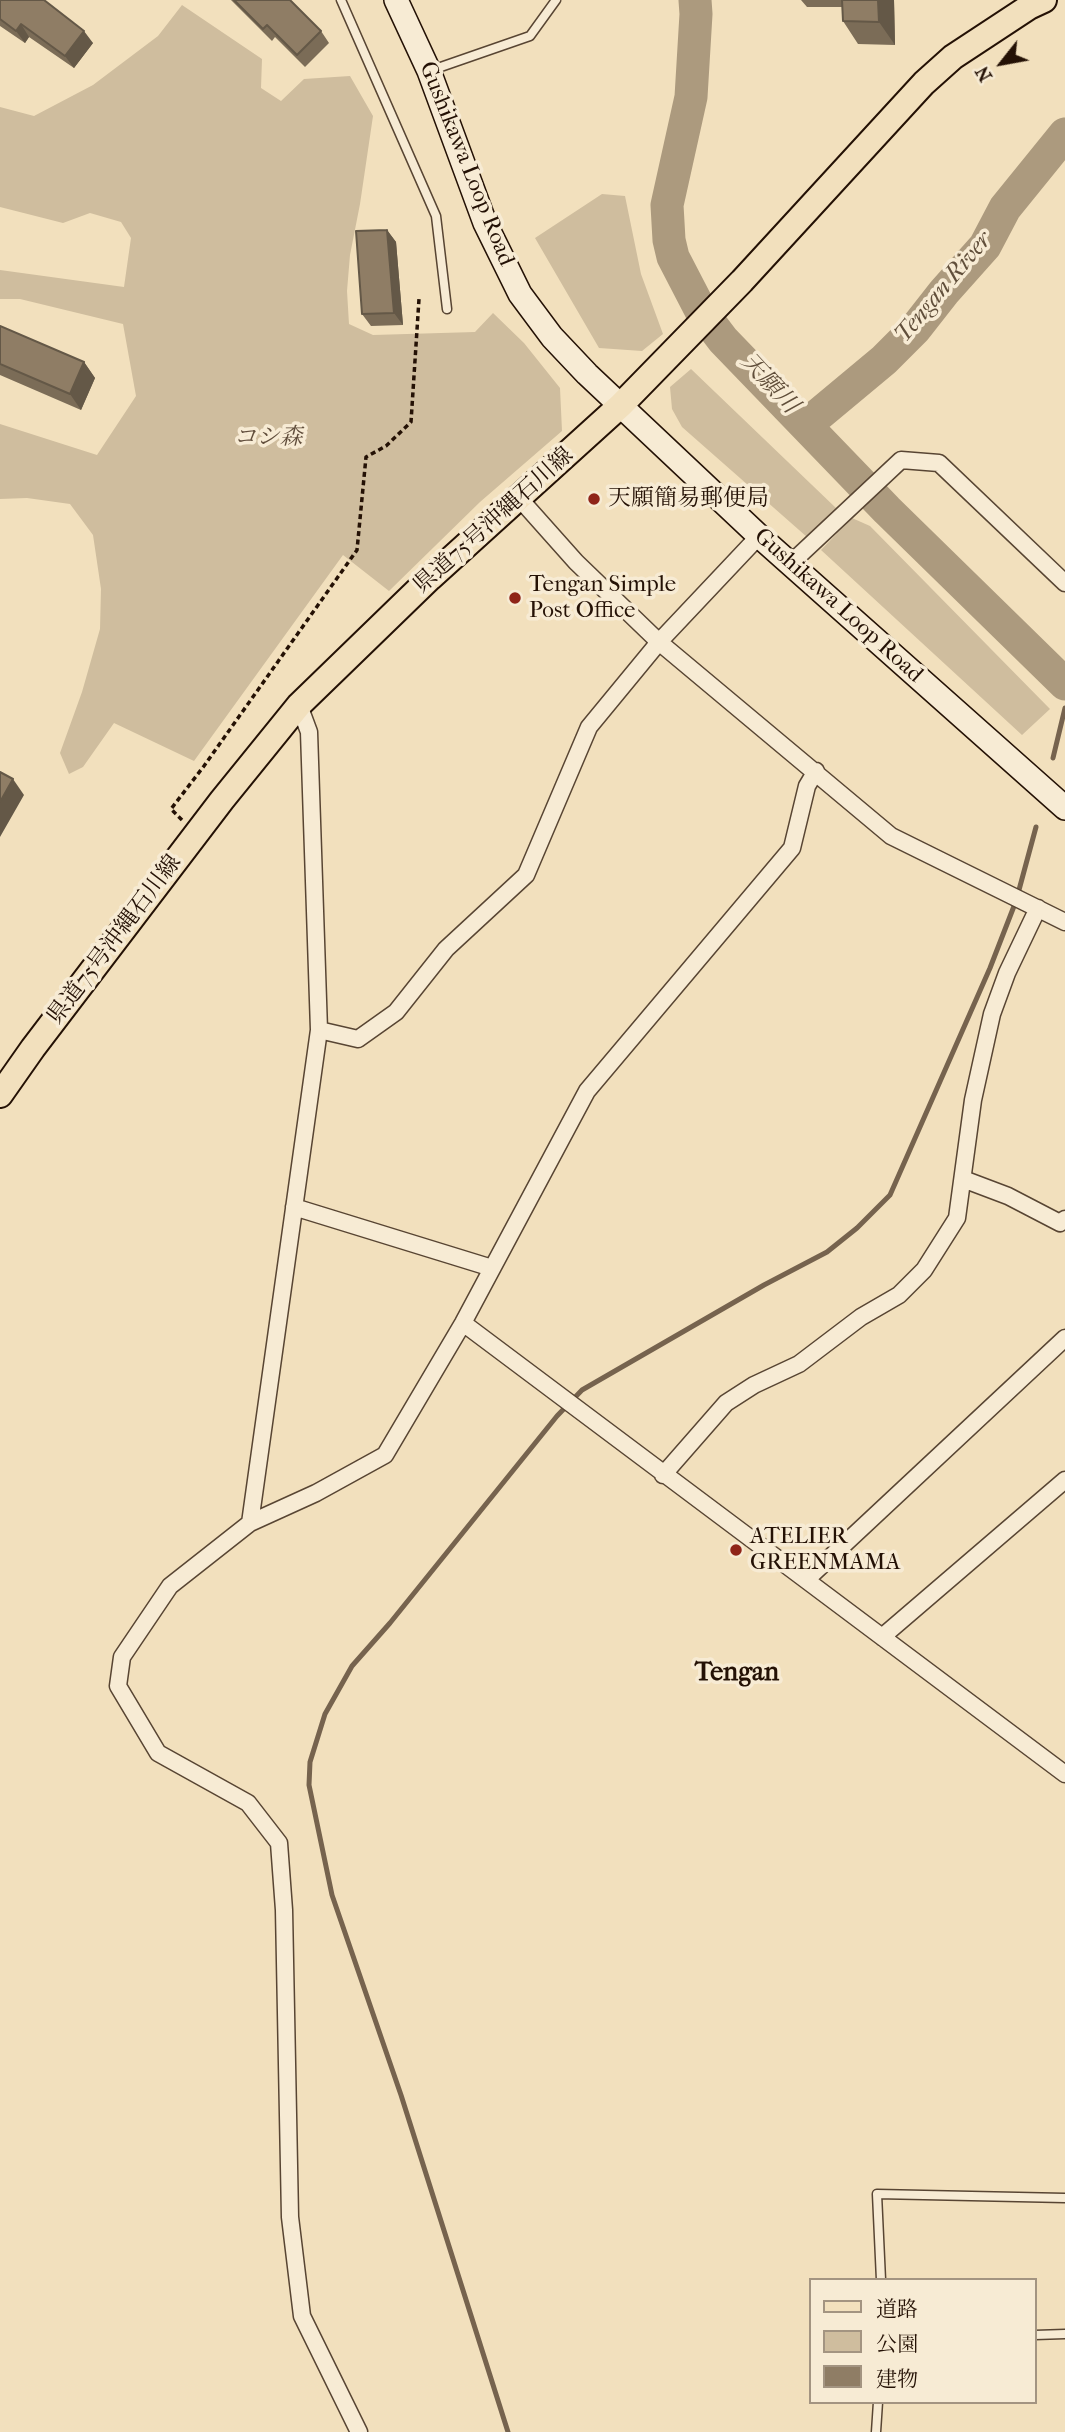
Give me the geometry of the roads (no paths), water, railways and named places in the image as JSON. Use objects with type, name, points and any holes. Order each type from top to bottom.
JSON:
[{"type":"main road","name":"Gushikawa Loop Road","points":[[396,0],[429,71],[485,223],[520,295],[552,337],[759,536],[1065,808]]},
{"type":"main road","name":"県道75号沖縄石川線","points":[[0,1095],[40,1038],[196,834],[299,705],[430,578],[621,405],[742,281],[924,83],[953,57],[1034,2]]},
{"type":"street","points":[[790,564],[901,460],[939,463],[1065,583]]},
{"type":"street","points":[[519,498],[576,562],[659,642],[891,836],[1065,922]]},
{"type":"street","points":[[319,1030],[358,1039],[396,1012],[446,949],[526,875],[589,727],[659,642],[759,536]]},
{"type":"street","points":[[250,1522],[319,1030],[309,732],[299,705]]},
{"type":"street","points":[[359,2432],[302,2316],[290,2217],[284,1910],[279,1843],[248,1803],[158,1753],[118,1686],[122,1657],[170,1586],[250,1522],[316,1493],[385,1455],[463,1323],[587,1091],[792,848],[807,786],[816,771]]},
{"type":"street","points":[[663,1475],[726,1404],[754,1385],[799,1364],[861,1317],[899,1295],[924,1270],[957,1218],[973,1100],[992,1014],[1007,973],[1038,908]]},
{"type":"street","points":[[963,1179],[1008,1196],[1063,1224]]},
{"type":"street","points":[[294,1207],[492,1268]]},
{"type":"street","points":[[463,1323],[663,1475],[1063,1768]]},
{"type":"street","points":[[806,1580],[1065,1338]]},
{"type":"street","points":[[882,1637],[1065,1480]]},
{"type":"lane","points":[[341,0],[436,216],[447,309]]},
{"type":"lane","points":[[429,71],[530,36],[556,0]]},
{"type":"lane","points":[[881,2278],[877,2194],[1065,2198]]},
{"type":"lane","points":[[1037,2335],[1065,2334]]},
{"type":"lane","points":[[876,2432],[878,2404]]},
{"type":"waterway","name":"天願川","points":[[695,0],[691,97],[667,205],[673,257],[701,311],[723,340],[887,510],[1065,684]]},
{"type":"waterway","name":"Tengan River","points":[[806,425],[884,360],[915,329],[985,246],[1005,208],[1065,134]]},
{"type":"waterway","points":[[1053,758],[1065,708]]},
{"type":"waterway","points":[[508,2432],[401,2095],[332,1895],[309,1785],[310,1762],[325,1714],[352,1666],[390,1623],[557,1416],[582,1390],[764,1285],[827,1252],[857,1228],[890,1195],[990,968],[1016,901],[1036,827]]},
{"type":"place","name":"天願簡易郵便局","points":[[594,499]]},
{"type":"place","name":"Tengan Simple Post Office","points":[[515,598]]},
{"type":"place","name":"ATELIER GREENMAMA","points":[[736,1550]]},
{"type":"district","name":"Tengan","points":[[737,1674]]},
{"type":"park label","name":"コシ森","points":[[268,438]]}]
